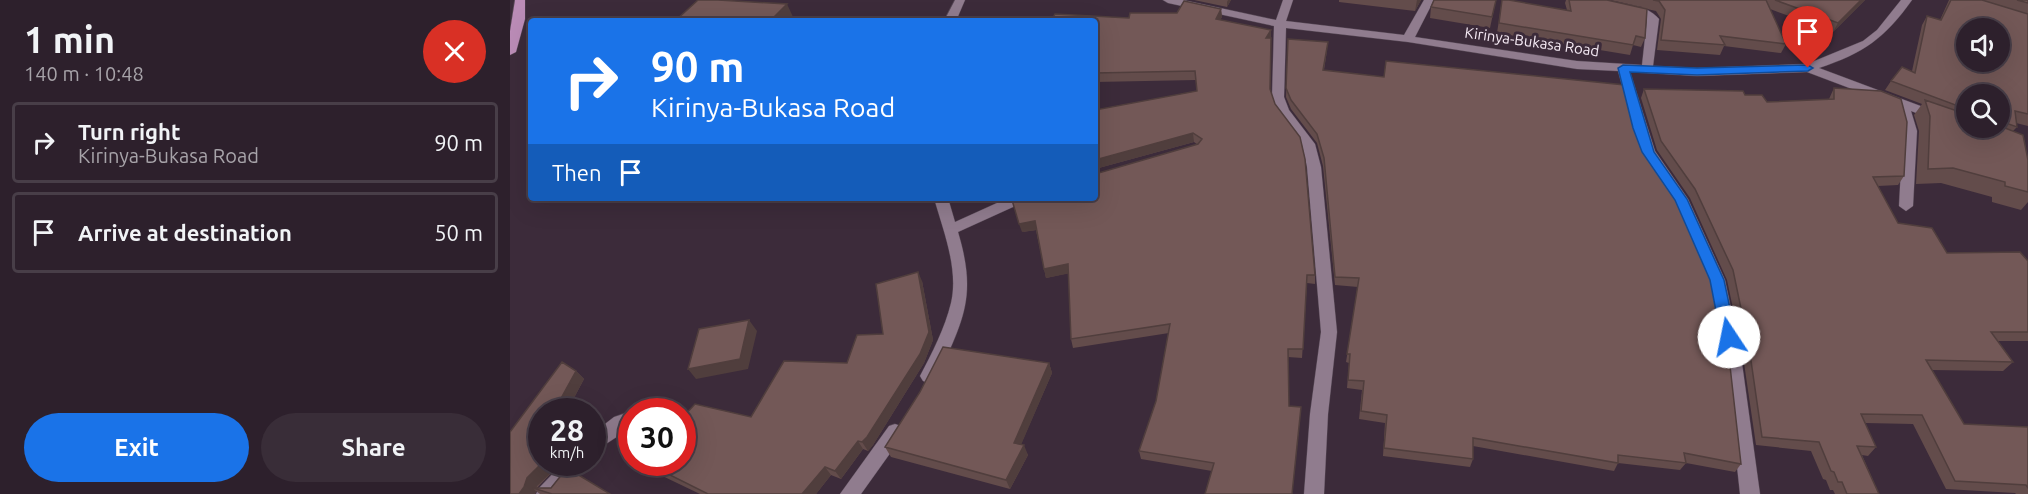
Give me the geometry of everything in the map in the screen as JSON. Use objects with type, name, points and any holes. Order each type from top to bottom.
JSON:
[{"type":"main road","points":[[510,52],[519,20],[520,0]]},
{"type":"street","points":[[951,18],[960,0]]},
{"type":"street","name":"Kirinya-Bukasa Road","points":[[1168,0],[1280,24],[1408,39],[1577,65],[1697,72],[1808,68],[1866,43],[1881,32],[1907,0]]},
{"type":"street","points":[[1288,0],[1280,24],[1278,97],[1284,111],[1308,144],[1314,167],[1326,279],[1329,332],[1319,414],[1314,494]]},
{"type":"street","points":[[1408,39],[1429,0]]},
{"type":"street","points":[[1622,8],[1646,12],[1653,19],[1647,69]]},
{"type":"street","points":[[1623,68],[1648,152],[1681,199],[1717,280],[1732,356],[1750,494]]},
{"type":"street","points":[[1808,68],[1956,123]]},
{"type":"street","points":[[1903,103],[1910,131],[1906,206]]},
{"type":"street","points":[[921,393],[959,302],[960,286],[950,230],[942,201]]},
{"type":"street","points":[[950,230],[1014,201]]},
{"type":"street","points":[[850,494],[904,419]]},
{"type":"street","points":[[606,434],[618,425]]},
{"type":"street","points":[[546,494],[563,476]]},
{"type":"building","points":[[698,0],[787,4],[773,18],[678,18]]},
{"type":"building","points":[[1434,0],[1496,0],[1492,17],[1431,7]]},
{"type":"building","points":[[1502,0],[1571,11],[1569,0],[1607,0],[1647,9],[1645,38],[1636,36],[1633,45],[1499,23]]},
{"type":"building","points":[[1653,0],[1766,0],[1786,44],[1720,36],[1725,45],[1661,40],[1665,10],[1659,1]]},
{"type":"building","points":[[1775,0],[1861,0],[1838,23]]},
{"type":"building","points":[[1951,0],[1982,0],[2028,14],[2028,114],[2015,111],[2017,127],[2010,125],[2010,84],[1956,84],[1956,105],[1891,81],[1902,67],[1915,73],[1927,16],[1941,20]]},
{"type":"building","points":[[1184,1],[1221,9],[1216,19],[1271,30],[1266,38],[1271,38],[1270,89],[1275,104],[1300,137],[1305,159],[1315,275],[1307,275],[1303,349],[1288,349],[1289,406],[1301,407],[1292,494],[1205,494],[1214,463],[1139,451],[1156,401],[1170,324],[1071,339],[1068,264],[1044,269],[1035,221],[1019,224],[1012,201],[1098,201],[1098,173],[1198,144],[1202,139],[1193,133],[1098,159],[1098,109],[1197,91],[1195,71],[1098,73],[1098,18],[1053,18],[1055,14],[1129,18],[1130,13],[1177,13]]},
{"type":"building","points":[[1288,39],[1328,42],[1323,70],[1384,77],[1386,61],[1625,85],[1624,89],[1626,89],[1642,144],[1676,192],[1712,272],[1728,348],[1741,464],[1684,453],[1686,463],[1618,455],[1618,463],[1473,438],[1473,459],[1384,448],[1387,415],[1361,411],[1364,381],[1348,380],[1350,354],[1347,354],[1359,278],[1335,277],[1324,158],[1317,134],[1291,100],[1286,88]]},
{"type":"building","points":[[1834,88],[1881,91],[1901,99],[1907,122],[1904,176],[1873,177],[1898,223],[1932,228],[1947,253],[2020,252],[2028,261],[2028,332],[1991,332],[2013,362],[1926,360],[1964,424],[2028,427],[2028,488],[2026,485],[1955,481],[1922,415],[1861,414],[1876,447],[1857,446],[1879,494],[1847,494],[1842,482],[1838,482],[1834,472],[1831,471],[1819,442],[1762,437],[1749,347],[1733,270],[1695,189],[1661,141],[1644,89],[1743,91],[1745,95],[1762,95],[1767,102],[1834,99]]},
{"type":"building","points":[[1925,100],[1956,111],[1956,138],[2010,138],[2010,130],[2023,135],[2028,160],[2028,192],[2005,186],[2005,182],[1953,168],[1928,169],[1930,116]]},
{"type":"building","points":[[918,272],[929,332],[920,354],[867,437],[862,442],[858,441],[835,471],[825,467],[802,494],[708,494],[672,476],[696,476],[696,404],[751,417],[784,361],[847,363],[857,335],[883,334],[876,284]]},
{"type":"building","points":[[749,320],[740,359],[688,369],[699,329]]},
{"type":"building","points":[[943,347],[1049,363],[1014,443],[1024,445],[1006,480],[885,447],[920,392]]},
{"type":"building","points":[[562,362],[576,371],[561,398],[535,398]]},
{"type":"building","points":[[528,408],[529,476],[519,494],[510,494],[510,432]]},
{"type":"building","points":[[561,476],[580,476],[610,494],[552,494],[533,488],[551,488]]},
{"type":"route","points":[[1729,337],[1717,280],[1681,199],[1670,180],[1648,152],[1630,98],[1623,68],[1697,72],[1808,68]]}]
